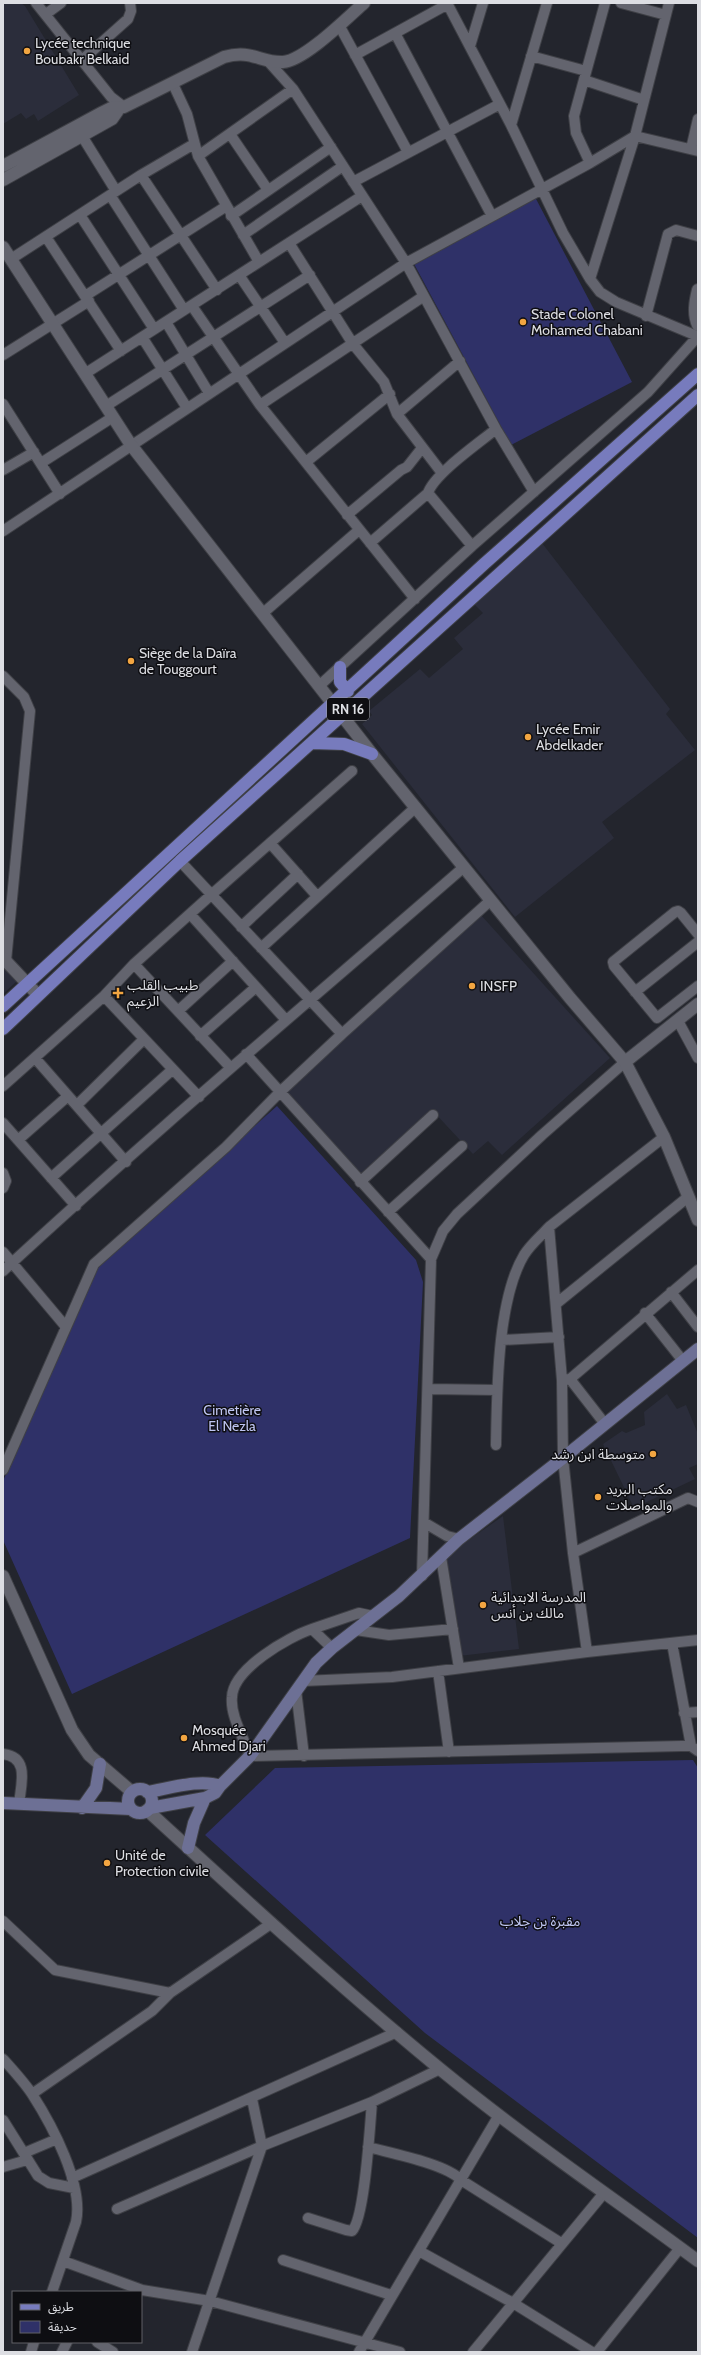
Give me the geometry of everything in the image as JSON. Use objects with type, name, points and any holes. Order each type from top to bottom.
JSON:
[{"type":"main road","name":"RN 16","points":[[3,1006],[348,691],[484,564],[698,374]]},
{"type":"main road","name":"RN 16","points":[[3,1029],[180,861],[698,395]]},
{"type":"main road","points":[[340,668],[340,682],[348,691]]},
{"type":"main road","points":[[311,743],[344,744],[372,754]]},
{"type":"main road","points":[[3,1803],[82,1808],[131,1809],[141,1813],[149,1809],[205,1798],[215,1793],[250,1756],[300,1685],[316,1664],[332,1648],[422,1576],[458,1539],[564,1458],[698,1349]]},
{"type":"main road","points":[[82,1808],[96,1788],[100,1764]]},
{"type":"main road","points":[[131,1809],[128,1799],[132,1792],[140,1790],[147,1792],[212,1782],[220,1786]]},
{"type":"main road","points":[[147,1792],[152,1801],[149,1809]]},
{"type":"main road","points":[[188,1848],[194,1823],[205,1798]]},
{"type":"street","points":[[36,3],[111,97],[122,108]]},
{"type":"street","points":[[46,14],[61,3]]},
{"type":"street","points":[[82,60],[128,19],[132,11],[130,3]]},
{"type":"street","points":[[3,180],[112,119],[122,108],[173,84],[212,62],[236,54],[249,54],[268,60],[283,62],[293,60],[304,54],[364,3]]},
{"type":"street","points":[[470,46],[483,3]]},
{"type":"street","points":[[511,125],[547,3]]},
{"type":"street","points":[[590,163],[574,123],[605,3]]},
{"type":"street","points":[[621,3],[666,15]]},
{"type":"street","points":[[590,279],[635,136],[669,3]]},
{"type":"street","points":[[355,55],[447,4],[511,125],[563,233],[590,279],[600,292],[616,302],[646,316],[698,333]]},
{"type":"street","points":[[338,25],[408,152]]},
{"type":"street","points":[[395,33],[492,216]]},
{"type":"street","points":[[532,56],[644,100]]},
{"type":"street","points":[[268,60],[293,89],[406,263],[496,429],[534,492]]},
{"type":"street","points":[[173,84],[187,114],[198,156],[231,216],[259,262]]},
{"type":"street","points":[[198,156],[293,89]]},
{"type":"street","points":[[353,182],[500,104]]},
{"type":"street","points":[[3,166],[53,137],[111,108],[122,108]]},
{"type":"street","points":[[3,531],[406,263],[590,163],[635,136],[694,150],[698,119]]},
{"type":"street","points":[[230,134],[268,190]]},
{"type":"street","points":[[82,136],[149,254],[260,405],[415,599]]},
{"type":"street","points":[[53,137],[60,149]]},
{"type":"street","points":[[11,259],[141,175],[194,144]]},
{"type":"street","points":[[231,216],[331,147]]},
{"type":"street","points":[[242,235],[343,166]]},
{"type":"street","points":[[141,175],[217,290]]},
{"type":"street","points":[[86,373],[362,196]]},
{"type":"street","points":[[3,355],[52,323],[149,254],[226,207]]},
{"type":"street","points":[[80,215],[154,329]]},
{"type":"street","points":[[646,316],[668,234],[676,230],[698,236]]},
{"type":"street","points":[[46,237],[121,351]]},
{"type":"street","points":[[289,243],[334,311],[353,344],[384,382],[397,414],[442,473]]},
{"type":"street","points":[[3,247],[86,373],[131,445],[372,754],[570,998],[626,1062],[664,1137],[698,1220]]},
{"type":"street","points":[[239,275],[285,344]]},
{"type":"street","points":[[106,406],[310,275]]},
{"type":"street","points":[[319,686],[472,546],[648,392],[698,333],[695,301],[698,290]]},
{"type":"street","points":[[260,405],[424,296]]},
{"type":"street","points":[[166,322],[209,393]]},
{"type":"street","points":[[142,337],[187,408]]},
{"type":"street","points":[[397,414],[460,361]]},
{"type":"street","points":[[306,462],[390,394]]},
{"type":"street","points":[[3,404],[60,494]]},
{"type":"street","points":[[41,463],[113,417]]},
{"type":"street","points":[[370,543],[428,493],[430,485],[442,473],[496,429]]},
{"type":"street","points":[[347,515],[401,470],[407,468],[422,448]]},
{"type":"street","points":[[3,470],[34,452]]},
{"type":"street","points":[[428,493],[472,546]]},
{"type":"street","points":[[262,614],[359,530]]},
{"type":"street","points":[[3,676],[24,697],[30,711],[5,959],[38,995]]},
{"type":"street","points":[[3,1086],[104,996],[134,964],[352,771]]},
{"type":"street","points":[[261,948],[416,807]]},
{"type":"street","points":[[270,843],[317,896]]},
{"type":"street","points":[[180,861],[342,1034]]},
{"type":"street","points":[[3,1271],[230,1067],[310,1001],[464,867]]},
{"type":"street","points":[[241,927],[298,874]]},
{"type":"street","points":[[3,1470],[89,1273],[100,1258],[226,1147],[280,1092],[342,1034],[491,900]]},
{"type":"street","points":[[698,934],[678,911],[615,958],[614,966],[657,1018],[698,986]]},
{"type":"street","points":[[190,914],[286,1020]]},
{"type":"street","points":[[635,992],[698,942]]},
{"type":"street","points":[[178,1011],[233,961]]},
{"type":"street","points":[[134,964],[230,1067]]},
{"type":"street","points":[[200,1036],[256,987]]},
{"type":"street","points":[[104,996],[143,1040],[198,1097]]},
{"type":"street","points":[[422,1576],[421,1559],[425,1523],[431,1259],[443,1231],[457,1214],[542,1135],[626,1062],[698,1004]]},
{"type":"street","points":[[678,1021],[698,1058]]},
{"type":"street","points":[[77,1105],[143,1040]]},
{"type":"street","points":[[246,1054],[431,1259]]},
{"type":"street","points":[[35,1058],[103,1133],[126,1162]]},
{"type":"street","points":[[51,1178],[172,1070]]},
{"type":"street","points":[[18,1140],[68,1096]]},
{"type":"street","points":[[360,1182],[433,1115]]},
{"type":"street","points":[[3,1123],[76,1206]]},
{"type":"street","points":[[496,1444],[497,1390],[507,1301],[514,1277],[525,1254],[549,1228],[664,1137]]},
{"type":"street","points":[[388,1212],[462,1146]]},
{"type":"street","points":[[3,1173],[6,1181],[3,1188]]},
{"type":"street","points":[[557,1303],[688,1197]]},
{"type":"street","points":[[549,1228],[559,1337],[566,1379],[564,1458],[572,1553],[587,1652]]},
{"type":"street","points":[[3,1252],[66,1327]]},
{"type":"street","points":[[566,1379],[698,1270]]},
{"type":"street","points":[[671,1292],[698,1326]]},
{"type":"street","points":[[645,1314],[683,1361]]},
{"type":"street","points":[[502,1340],[559,1337]]},
{"type":"street","points":[[566,1379],[605,1424]]},
{"type":"street","points":[[428,1389],[497,1390]]},
{"type":"street","points":[[572,1553],[688,1498],[698,1502]]},
{"type":"street","points":[[425,1523],[447,1536],[458,1539]]},
{"type":"street","points":[[441,1557],[459,1668]]},
{"type":"street","points":[[3,1576],[65,1717],[89,1755],[132,1792]]},
{"type":"street","points":[[373,1616],[359,1613],[298,1634],[275,1647],[250,1667],[234,1688],[232,1706],[250,1756],[694,1749],[684,1713],[672,1643]]},
{"type":"street","points":[[312,1629],[332,1648]]},
{"type":"street","points":[[356,1630],[389,1635],[453,1629]]},
{"type":"street","points":[[304,1756],[300,1685],[392,1677],[587,1652],[698,1640]]},
{"type":"street","points":[[438,1671],[449,1752]]},
{"type":"street","points":[[684,1713],[698,1712]]},
{"type":"street","points":[[3,1754],[15,1757],[20,1763],[22,1772],[19,1804]]},
{"type":"street","points":[[149,1809],[188,1848],[272,1923],[440,2068],[499,2115],[698,2261]]},
{"type":"street","points":[[3,1921],[56,1970],[170,1993]]},
{"type":"street","points":[[32,2094],[152,2011],[170,1993],[272,1923]]},
{"type":"street","points":[[3,2120],[34,2172],[43,2180],[73,2183],[397,2032]]},
{"type":"street","points":[[3,2059],[32,2094],[57,2139],[73,2183],[78,2215],[52,2291]]},
{"type":"street","points":[[117,2209],[262,2146],[372,2102],[440,2068]]},
{"type":"street","points":[[192,2352],[262,2146],[252,2099]]},
{"type":"street","points":[[308,2218],[346,2230],[354,2229],[361,2204],[372,2102]]},
{"type":"street","points":[[360,2352],[391,2296],[499,2115]]},
{"type":"street","points":[[3,2167],[25,2157],[57,2139]]},
{"type":"street","points":[[368,2147],[456,2174],[461,2180],[561,2243]]},
{"type":"street","points":[[473,2352],[561,2243],[604,2193]]},
{"type":"street","points":[[597,2352],[680,2248]]},
{"type":"street","points":[[419,2251],[513,2302],[592,2352]]},
{"type":"street","points":[[63,2260],[142,2290],[210,2301],[400,2352]]},
{"type":"street","points":[[283,2260],[391,2296]]},
{"type":"street","points":[[62,2352],[66,2343]]},
{"type":"street","points":[[99,2343],[113,2352]]},
{"type":"shaded area","name":"Lycée technique Boubakr Belkaid","points":[[3,3],[21,3],[25,6],[79,95],[38,121],[34,114],[26,119],[21,113],[3,124]]},
{"type":"shaded area","name":"Lycée Emir Abdelkader","points":[[542,543],[670,709],[666,714],[695,750],[602,822],[614,838],[515,917],[362,724],[372,715],[369,711],[420,669],[429,678],[463,649],[454,638],[483,613],[474,604]]},
{"type":"shaded area","name":"INSFP","points":[[480,914],[610,1058],[502,1155],[488,1141],[473,1154],[432,1110],[360,1174],[284,1090]]},
{"type":"shaded area","points":[[3,966],[17,981],[3,994]]},
{"type":"shaded area","name":"متوسطة ابن رشد","points":[[667,1394],[677,1409],[686,1405],[698,1434],[698,1464],[689,1468],[695,1479],[634,1508],[603,1444],[622,1431],[626,1433],[645,1425],[644,1412]]},
{"type":"shaded area","name":"المدرسة الابتدائية مالك بن أنس","points":[[503,1516],[519,1649],[459,1656],[446,1562],[453,1551]]},
{"type":"green space","name":"Stade Colonel Mohamed Chabani","points":[[535,197],[632,382],[511,445],[413,262]]},
{"type":"green space","name":"Cimetière El Nezla","points":[[277,1106],[416,1260],[423,1282],[410,1538],[72,1694],[3,1540],[3,1481],[96,1268]]},
{"type":"green space","name":"مقبرة بن جلاب","points":[[693,1760],[698,1768],[698,2238],[425,2033],[205,1835],[275,1768]]},
{"type":"place","name":"Lycée technique Boubakr Belkaid","points":[[27,51]]},
{"type":"place","name":"Stade Colonel Mohamed Chabani","points":[[523,322]]},
{"type":"place","name":"Siège de la Daïra de Touggourt","points":[[131,661]]},
{"type":"place","name":"Lycée Emir Abdelkader","points":[[528,737]]},
{"type":"place","name":"INSFP","points":[[472,986]]},
{"type":"place","name":"طبيب القلب الزعيم","points":[[118,993]]},
{"type":"place","name":"متوسطة ابن رشد","points":[[653,1454]]},
{"type":"place","name":"مكتب البريد والمواصلات","points":[[598,1497]]},
{"type":"place","name":"المدرسة الابتدائية مالك بن أنس","points":[[483,1605]]},
{"type":"place","name":"Mosquée Ahmed Djari","points":[[184,1738]]},
{"type":"place","name":"Unité de Protection civile","points":[[107,1863]]}]
